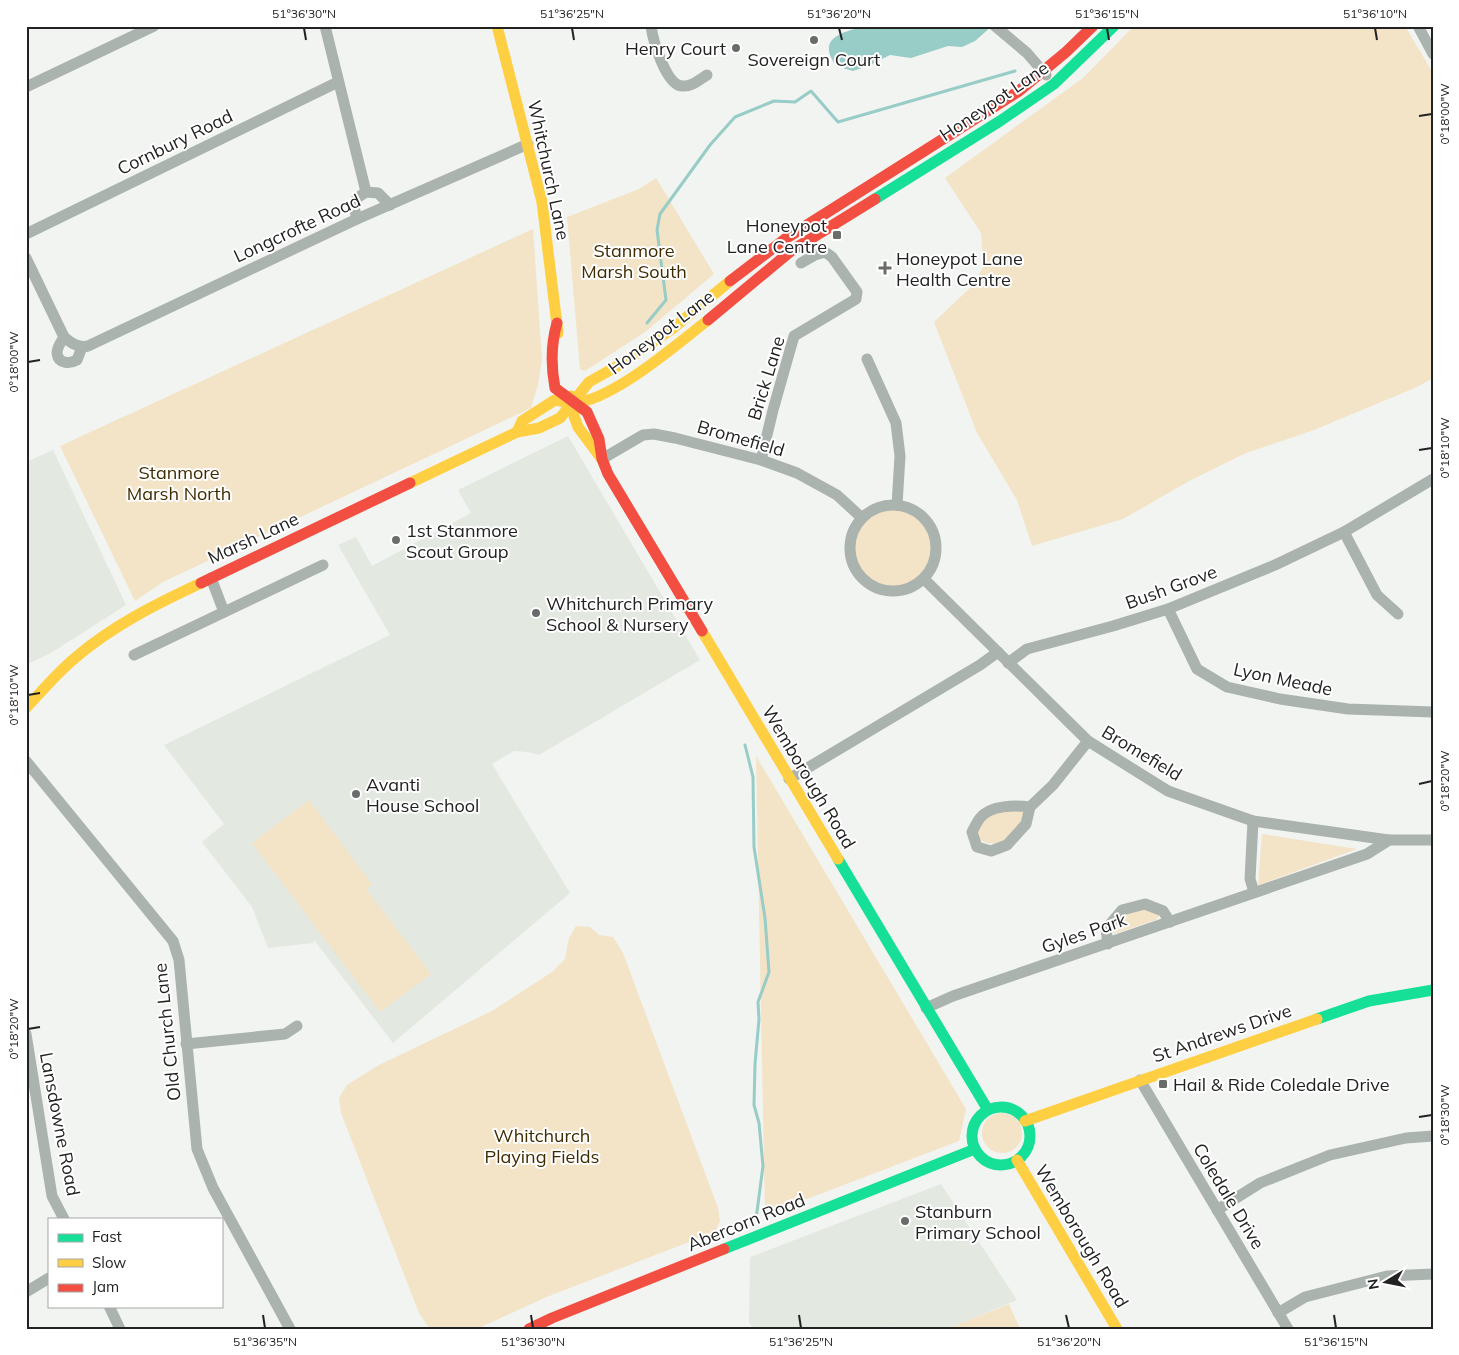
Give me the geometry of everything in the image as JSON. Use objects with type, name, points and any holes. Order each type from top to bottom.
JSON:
[{"type":"main road","name":"Whitchurch Lane","points":[[498,26],[542,202],[562,371],[574,403]]},
{"type":"main road","name":"Honeypot Lane","points":[[574,403],[589,382],[622,364],[672,329],[721,287],[785,238],[1018,91],[1043,72],[1093,26]]},
{"type":"main road","name":"Honeypot Lane","points":[[574,403],[595,397],[629,380],[685,338],[791,251],[1000,121],[1054,84],[1114,26]]},
{"type":"main road","name":"Marsh Lane","points":[[516,432],[522,421],[555,400],[574,403]]},
{"type":"main road","name":"Marsh Lane","points":[[26,708],[74,659],[112,630],[159,603],[516,432],[538,428],[560,418],[574,403]]},
{"type":"main road","name":"Wemborough Road","points":[[574,403],[574,417],[579,428],[602,460],[608,474],[789,779],[988,1110]]},
{"type":"main road","name":"St Andrews Drive","points":[[1025,1121],[1369,1001],[1433,990]]},
{"type":"main road","points":[[997,1107],[1015,1110],[1023,1117],[1030,1133],[1030,1142],[1027,1150],[1017,1160],[1006,1165],[988,1162],[976,1150],[973,1141],[972,1132],[975,1123],[988,1110],[997,1107]]},
{"type":"main road","name":"Abercorn Road","points":[[530,1329],[589,1303],[976,1150]]},
{"type":"main road","name":"Wemborough Road","points":[[1017,1160],[1117,1329]]},
{"type":"street","points":[[26,87],[154,26]]},
{"type":"street","points":[[325,26],[366,192]]},
{"type":"street","points":[[652,26],[663,65],[673,82],[682,86],[693,85],[707,75]]},
{"type":"street","points":[[1418,26],[1433,54]]},
{"type":"street","points":[[996,27],[1027,53],[1054,84]]},
{"type":"street","name":"Cornbury Road","points":[[26,234],[338,82]]},
{"type":"street","name":"Longcrofte Road","points":[[64,337],[58,346],[57,352],[59,358],[63,361],[72,363],[77,360],[82,347],[88,346],[356,219],[528,144]]},
{"type":"street","points":[[356,219],[354,207],[357,198],[366,192],[378,193],[390,205]]},
{"type":"street","name":"Brick Lane","points":[[761,460],[794,336],[856,299],[857,292],[832,257],[825,252],[801,263]]},
{"type":"street","points":[[26,258],[64,337],[82,347]]},
{"type":"street","points":[[867,359],[896,423],[900,456],[897,505]]},
{"type":"street","name":"Bromefield","points":[[602,460],[636,437],[654,434],[761,460],[797,473],[837,495],[862,518]]},
{"type":"street","name":"Bush Grove","points":[[1008,663],[1028,649],[1168,609],[1275,565],[1344,532],[1433,480]]},
{"type":"street","points":[[885,505],[897,505],[913,510],[925,519],[932,530],[937,550],[933,568],[924,580],[914,586],[895,592],[875,589],[859,576],[852,560],[850,541],[856,525],[862,518],[874,509],[885,505]]},
{"type":"street","points":[[1344,532],[1377,595],[1398,614]]},
{"type":"street","points":[[134,655],[323,565]]},
{"type":"street","points":[[211,578],[224,612]]},
{"type":"street","name":"Bromefield","points":[[924,580],[1088,741],[1168,791],[1253,821],[1389,840],[1433,840]]},
{"type":"street","name":"Lyon Meade","points":[[1168,609],[1197,669],[1227,687],[1280,699],[1348,709],[1433,712]]},
{"type":"street","points":[[789,779],[980,665],[998,652]]},
{"type":"street","points":[[1030,807],[1016,805],[997,808],[980,817],[972,832],[978,847],[992,851],[1007,845],[1026,824],[1030,807],[1053,785],[1088,741]]},
{"type":"street","name":"Old Church Lane","points":[[26,761],[173,941],[178,960],[197,1149],[213,1188],[290,1329]]},
{"type":"street","points":[[1253,821],[1250,879],[1254,892]]},
{"type":"street","name":"Gyles Park","points":[[926,1008],[953,996],[1367,854],[1389,840]]},
{"type":"street","points":[[1108,944],[1106,929],[1122,910],[1145,904],[1163,911],[1170,922]]},
{"type":"street","points":[[186,1044],[285,1034],[297,1026]]},
{"type":"street","name":"Lansdowne Road","points":[[26,1034],[52,1196],[63,1218]]},
{"type":"street","name":"Coledale Drive","points":[[1140,1080],[1288,1329]]},
{"type":"street","points":[[1217,1210],[1260,1183],[1330,1155],[1406,1138],[1433,1136]]},
{"type":"street","points":[[1278,1313],[1305,1297],[1387,1276],[1433,1274]]},
{"type":"street","points":[[26,1292],[48,1279]]},
{"type":"street","points":[[110,1308],[120,1329]]},
{"type":"shaded area","name":"Avanti House School","points":[[568,436],[700,660],[539,755],[514,751],[492,764],[570,893],[393,1043],[314,940],[313,943],[268,948],[252,907],[202,842],[224,824],[164,745],[390,635],[338,545],[356,537],[372,566],[471,513],[458,490]]},
{"type":"shaded area","points":[[53,450],[126,605],[51,653],[26,665],[26,462]]},
{"type":"shaded area","name":"Stanburn Primary School","points":[[941,1184],[1017,1300],[947,1329],[895,1329],[894,1326],[887,1329],[754,1329],[749,1323],[750,1257]]},
{"type":"green space","points":[[1134,26],[1405,26],[1433,73],[1433,378],[1417,387],[1314,430],[1246,453],[1191,480],[1123,519],[1032,546],[1017,500],[977,433],[934,322],[971,287],[984,266],[981,233],[945,178],[1083,78]]},
{"type":"green space","name":"Stanmore Marsh South","points":[[656,178],[714,274],[645,332],[585,371],[580,369],[567,217],[639,189]]},
{"type":"green space","name":"Stanmore Marsh North","points":[[533,229],[542,360],[538,385],[531,408],[163,582],[135,601],[60,446]]},
{"type":"green space","points":[[886,510],[900,510],[914,516],[925,527],[931,541],[928,563],[920,575],[900,586],[886,586],[872,580],[861,569],[855,555],[855,541],[861,527],[872,516]]},
{"type":"green space","points":[[756,756],[966,1109],[959,1141],[765,1215]]},
{"type":"green space","points":[[309,800],[372,884],[366,889],[431,974],[380,1012],[252,843]]},
{"type":"green space","points":[[1015,806],[1027,815],[1004,842],[990,843],[977,837],[978,824],[995,810]]},
{"type":"green space","points":[[1262,834],[1357,849],[1258,885]]},
{"type":"green space","points":[[1140,908],[1158,913],[1159,916],[1156,920],[1113,933],[1111,928],[1123,914]]},
{"type":"green space","name":"Whitchurch Playing Fields","points":[[576,926],[590,927],[599,935],[613,937],[623,953],[718,1208],[720,1221],[715,1232],[544,1298],[477,1329],[432,1329],[419,1313],[341,1113],[339,1098],[347,1085],[379,1065],[492,1011],[552,972],[565,959],[569,938]]},
{"type":"green space","points":[[1006,1113],[1013,1116],[1019,1122],[1022,1133],[1021,1141],[1013,1150],[1006,1153],[998,1153],[991,1150],[983,1141],[982,1129],[985,1122],[994,1114]]},
{"type":"green space","points":[[1009,1304],[1020,1329],[947,1329]]},
{"type":"water","points":[[864,26],[992,26],[975,41],[962,47],[948,46],[911,58],[890,55],[853,71],[836,66],[829,52],[829,45],[832,40],[836,36]]},
{"type":"waterway","points":[[647,323],[666,300],[657,230],[660,214],[710,145],[735,117],[774,101],[795,102],[811,91],[838,122],[1015,71]]},
{"type":"waterway","points":[[745,745],[753,777],[754,847],[765,918],[769,972],[758,1002],[759,1019],[754,1105],[759,1123],[763,1166],[756,1219]]},
{"type":"traffic: fast","points":[[875,199],[1000,121],[1054,84],[1114,26]]},
{"type":"traffic: fast","points":[[838,859],[988,1110]]},
{"type":"traffic: fast","points":[[1317,1019],[1369,1001],[1433,990]]},
{"type":"traffic: fast","points":[[1001,1107],[1012,1109],[1025,1120],[1030,1136],[1028,1147],[1017,1160],[1001,1165],[990,1163],[977,1152],[972,1136],[974,1125],[985,1112],[1001,1107]]},
{"type":"traffic: fast","points":[[724,1249],[975,1149]]},
{"type":"traffic: slow","points":[[497,26],[542,202],[558,333]]},
{"type":"traffic: slow","points":[[410,483],[517,432],[539,428],[560,418],[589,382],[621,364],[672,329],[730,281]]},
{"type":"traffic: slow","points":[[517,432],[522,421],[555,400],[574,403],[590,400],[625,382],[708,320]]},
{"type":"traffic: slow","points":[[571,396],[578,427],[601,458]]},
{"type":"traffic: slow","points":[[26,708],[68,664],[89,646],[119,626],[201,583]]},
{"type":"traffic: slow","points":[[702,631],[838,859]]},
{"type":"traffic: slow","points":[[1025,1121],[1317,1019]]},
{"type":"traffic: slow","points":[[1017,1160],[1117,1329]]},
{"type":"traffic: jam","points":[[730,281],[785,239],[1019,91],[1066,52],[1093,26]]},
{"type":"traffic: jam","points":[[708,320],[791,251],[875,199]]},
{"type":"traffic: jam","points":[[557,323],[552,356],[555,388],[587,412],[599,439],[602,459],[608,474],[702,631]]},
{"type":"traffic: jam","points":[[201,583],[410,483]]},
{"type":"traffic: jam","points":[[529,1329],[724,1249]]},
{"type":"place","name":"Sovereign Court","points":[[814,40]]},
{"type":"place","name":"Henry Court","points":[[736,48]]},
{"type":"place","name":"Honeypot Lane Centre","points":[[837,235]]},
{"type":"place","name":"Honeypot Lane Health Centre","points":[[885,268]]},
{"type":"place","name":"1st Stanmore Scout Group","points":[[396,540]]},
{"type":"place","name":"Whitchurch Primary School & Nursery","points":[[536,613]]},
{"type":"place","name":"Avanti House School","points":[[356,794]]},
{"type":"place","name":"Hail & Ride Coledale Drive","points":[[1163,1084]]},
{"type":"place","name":"Stanburn Primary School","points":[[905,1221]]}]
